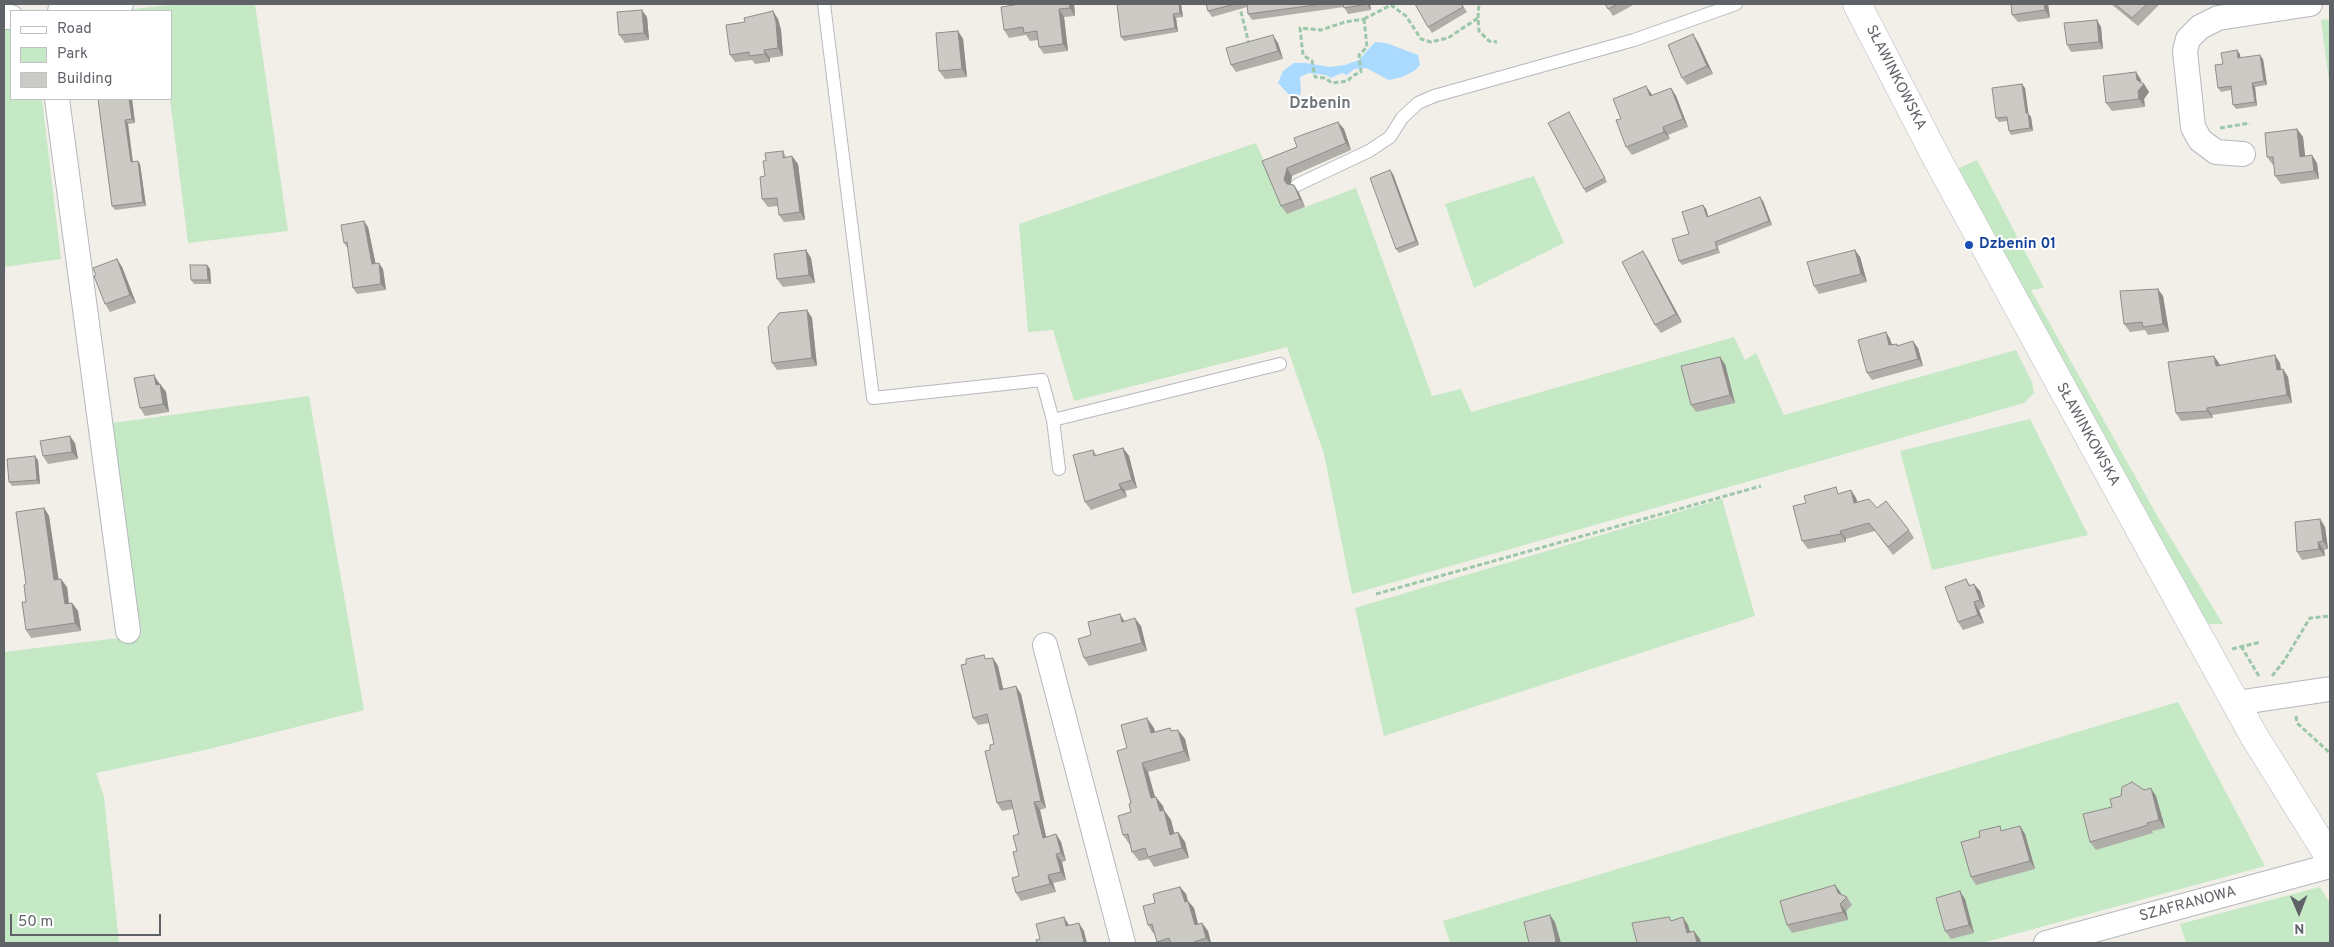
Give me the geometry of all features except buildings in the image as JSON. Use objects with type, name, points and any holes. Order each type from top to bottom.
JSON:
[{"type":"street","points":[[69,10],[121,4]]},
{"type":"street","name":"SŁAWINKOWSKA","points":[[1857,4],[1932,149],[2236,703],[2330,858]]},
{"type":"street","points":[[2243,154],[2216,152],[2200,140],[2192,127],[2185,51],[2188,39],[2200,27],[2218,18],[2310,4]]},
{"type":"street","points":[[57,100],[128,631]]},
{"type":"street","points":[[1045,645],[1123,943]]},
{"type":"street","points":[[2236,703],[2287,701],[2330,689]]},
{"type":"street","name":"SZAFRANOWA","points":[[2046,943],[2330,866]]},
{"type":"lane","points":[[824,4],[873,398],[1042,380],[1053,420],[1059,469]]},
{"type":"lane","points":[[1297,185],[1369,151],[1390,137],[1402,118],[1418,103],[1434,96],[1634,40],[1736,4]]},
{"type":"lane","points":[[1053,420],[1280,364]]},
{"type":"path","points":[[1239,4],[1249,45]]},
{"type":"path","points":[[1479,4],[1479,31],[1488,40],[1497,42]]},
{"type":"path","points":[[1364,19],[1367,47],[1359,55],[1361,72],[1352,76],[1348,81],[1332,83],[1324,78],[1315,77],[1312,61],[1303,54],[1300,28],[1321,30],[1345,22],[1364,19],[1391,5],[1406,16],[1420,39],[1431,42],[1448,38],[1478,18]]},
{"type":"path","points":[[2214,129],[2250,123]]},
{"type":"path","points":[[1376,594],[1761,486]]},
{"type":"path","points":[[2330,616],[2310,618],[2284,661],[2271,675],[2287,701],[2297,724],[2330,753]]},
{"type":"path","points":[[2228,650],[2260,642]]},
{"type":"green space","points":[[178,4],[255,4],[288,231],[188,243],[170,100],[172,100],[172,10],[125,10]]},
{"type":"green space","points":[[2330,19],[2330,89],[2321,20]]},
{"type":"green space","points":[[4,24],[10,24],[10,100],[42,100],[61,259],[4,267]]},
{"type":"green space","points":[[1256,143],[1287,214],[1356,188],[1432,396],[1461,389],[1471,412],[1734,337],[1745,360],[1756,353],[1784,415],[2016,350],[2032,382],[2034,393],[2024,403],[1352,594],[1324,454],[1287,347],[1074,401],[1053,330],[1028,332],[1019,224]]},
{"type":"green space","points":[[1977,160],[2044,288],[2031,290],[2159,519],[2223,624],[2206,624],[1955,170]]},
{"type":"green space","points":[[1534,176],[1564,243],[1474,288],[1445,204]]},
{"type":"green space","points":[[309,396],[364,710],[205,750],[96,773],[104,797],[119,943],[4,943],[4,652],[135,636],[106,424]]},
{"type":"green space","points":[[2030,419],[2088,535],[1932,570],[1900,451]]},
{"type":"green space","points":[[1722,499],[1755,616],[1384,736],[1355,608]]},
{"type":"green space","points":[[2178,702],[2265,866],[1982,943],[1450,943],[1443,921]]},
{"type":"green space","points":[[2320,887],[2330,903],[2330,943],[2186,943],[2180,924]]},
{"type":"water","points":[[1375,42],[1386,43],[1418,55],[1420,65],[1414,71],[1402,77],[1389,80],[1366,68],[1354,69],[1347,75],[1342,73],[1331,78],[1326,75],[1309,73],[1300,77],[1301,91],[1299,98],[1291,97],[1278,83],[1283,71],[1294,63],[1330,67],[1345,65],[1359,60]]},
{"type":"place","name":"Dzbenin 01","points":[[1969,245]]},
{"type":"district","name":"Dzbenin","points":[[1320,105]]}]
